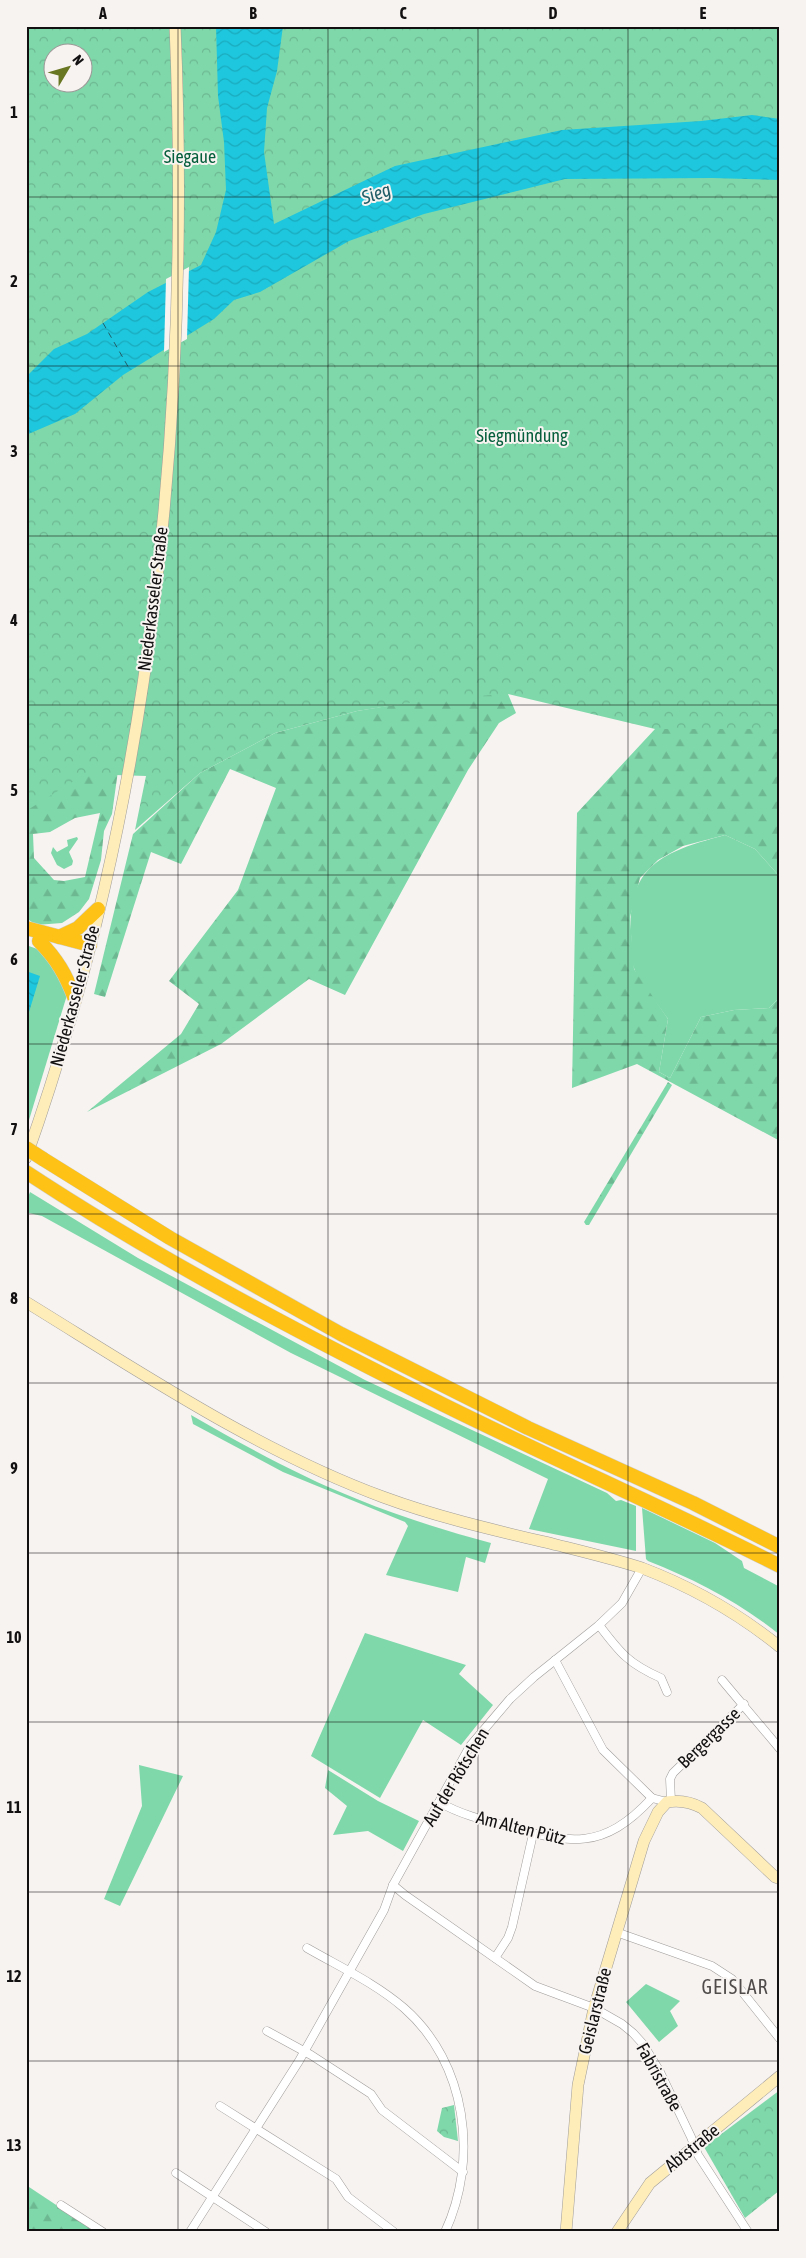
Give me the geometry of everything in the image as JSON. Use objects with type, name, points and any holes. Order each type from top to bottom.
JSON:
[{"type":"highway","points":[[59,937],[78,928],[98,909]]},
{"type":"highway","points":[[26,928],[59,937],[89,950]]},
{"type":"highway","points":[[33,939],[89,950]]},
{"type":"highway","points":[[33,939],[53,955],[64,970],[75,999]]},
{"type":"highway","points":[[26,1148],[170,1238],[341,1334],[528,1428],[693,1503],[780,1547]]},
{"type":"highway","points":[[32,1176],[138,1243],[255,1309],[446,1406],[683,1517],[780,1566]]},
{"type":"main road","name":"Niederkasseler Straße","points":[[26,1158],[58,1062],[89,950],[127,786],[151,631],[171,423],[178,290],[179,205],[175,26]]},
{"type":"main road","points":[[26,1303],[229,1424],[327,1474],[436,1516],[642,1568],[713,1600],[752,1625],[780,1647]]},
{"type":"main road","points":[[669,1801],[688,1802],[702,1808],[775,1878],[780,1879]]},
{"type":"main road","name":"Geislarstraße","points":[[566,2232],[578,2085],[594,2008],[644,1841],[658,1812],[669,1801]]},
{"type":"main road","name":"Abtstraße","points":[[617,2232],[650,2182],[780,2076]]},
{"type":"street","name":"Auf der Rötschen","points":[[190,2232],[304,2052],[384,1910],[393,1885],[470,1746],[510,1699],[599,1625],[622,1603],[642,1568]]},
{"type":"street","points":[[599,1625],[626,1659],[661,1678],[667,1692]]},
{"type":"street","points":[[556,1660],[602,1750],[652,1798],[669,1801]]},
{"type":"street","points":[[722,1680],[780,1749]]},
{"type":"street","name":"Bergergasse","points":[[669,1801],[670,1779],[673,1773],[744,1704]]},
{"type":"street","name":"Am Alten Pütz","points":[[439,1802],[478,1818],[533,1834],[572,1841],[602,1834],[626,1821],[652,1798]]},
{"type":"street","points":[[495,1958],[508,1938],[512,1927],[533,1834]]},
{"type":"street","name":"Fabristraße","points":[[393,1885],[535,1986],[594,2008],[622,2024],[644,2044],[659,2070],[698,2155],[748,2232]]},
{"type":"street","points":[[616,1932],[712,1966],[732,1979],[780,2039]]},
{"type":"street","points":[[307,1948],[374,1986],[405,2009],[432,2041],[450,2074],[464,2130],[463,2172],[457,2203],[445,2232]]},
{"type":"street","points":[[267,2031],[371,2094],[385,2112],[463,2172]]},
{"type":"street","points":[[220,2106],[336,2179],[348,2197],[394,2232]]},
{"type":"street","points":[[176,2173],[266,2232]]},
{"type":"street","points":[[61,2205],[103,2232]]},
{"type":"green space","name":"Siegmündung","points":[[26,26],[780,26],[780,148],[499,172],[780,151],[780,729],[655,729],[508,694],[435,699],[357,711],[275,733],[200,773],[135,830],[146,776],[85,774],[26,811]]},
{"type":"green space","points":[[478,691],[508,694],[516,713],[499,723],[468,770],[345,995],[309,979],[221,1044],[87,1112],[181,1034],[199,1004],[169,981],[238,890],[276,788],[230,769],[181,864],[151,852],[105,997],[94,994],[133,834],[200,773],[275,733],[357,711]]},
{"type":"green space","points":[[655,729],[780,729],[780,877],[755,849],[725,835],[683,846],[658,860],[640,878],[630,917],[634,969],[668,1019],[659,1072],[670,1078],[701,1017],[734,1010],[769,1008],[780,997],[780,1141],[637,1064],[572,1088],[577,813]]},
{"type":"green space","points":[[123,735],[112,814],[104,831],[101,860],[89,899],[79,912],[62,923],[36,925],[26,918],[26,801]],"holes":[[[100,813],[85,877],[64,881],[54,880],[34,858],[33,834],[50,832],[75,818]]]},
{"type":"green space","points":[[725,835],[755,849],[780,877],[780,997],[769,1008],[734,1010],[701,1017],[670,1078],[659,1072],[668,1019],[636,973],[632,960],[632,910],[636,891],[644,876],[655,864],[669,855],[685,847]]},
{"type":"green space","points":[[77,837],[78,839],[69,852],[73,861],[72,865],[64,869],[57,865],[51,853],[53,847],[57,852],[68,846],[67,840]]},
{"type":"green space","points":[[26,945],[43,951],[53,961],[67,995],[26,1130]]},
{"type":"green space","points":[[668,1082],[672,1085],[589,1225],[586,1225],[584,1222]]},
{"type":"green space","points":[[30,1192],[138,1258],[365,1380],[607,1493],[616,1501],[621,1500],[636,1506],[636,1551],[529,1529],[548,1479],[291,1353],[42,1216],[29,1213],[26,1220],[26,1203]]},
{"type":"green space","points":[[191,1415],[272,1460],[335,1490],[407,1518],[491,1543],[485,1563],[466,1557],[458,1592],[386,1575],[408,1526],[405,1522],[283,1472],[193,1424]]},
{"type":"green space","points":[[642,1508],[715,1543],[742,1561],[744,1568],[780,1587],[780,1635],[749,1612],[717,1593],[648,1561],[646,1559]]},
{"type":"green space","points":[[365,1633],[466,1665],[459,1674],[493,1705],[461,1745],[423,1720],[380,1798],[311,1756]]},
{"type":"green space","points":[[139,1765],[183,1776],[120,1906],[104,1899],[142,1806]]},
{"type":"green space","points":[[328,1770],[378,1801],[419,1821],[403,1851],[368,1831],[333,1835],[347,1806],[325,1788]]},
{"type":"green space","points":[[646,1984],[680,2001],[670,2011],[678,2026],[659,2042],[626,2002]]},
{"type":"green space","points":[[780,2090],[780,2190],[745,2218],[704,2147]]},
{"type":"green space","points":[[454,2105],[458,2141],[444,2137],[437,2131],[442,2108]]},
{"type":"green space","points":[[26,2185],[97,2232],[26,2232]]},
{"type":"water","name":"Sieg","points":[[216,26],[283,26],[277,71],[267,108],[264,152],[274,224],[395,166],[562,130],[701,121],[752,115],[780,119],[780,180],[712,178],[565,179],[424,214],[349,241],[260,292],[234,300],[214,319],[123,375],[75,414],[26,435],[26,377],[54,349],[87,334],[148,292],[201,265],[216,232],[226,190],[224,142],[218,96]]},
{"type":"water","points":[[26,971],[40,976],[29,1012],[26,1011]]},
{"type":"pier","points":[[189,267],[187,339],[164,352],[166,279]]},
{"type":"ferry route","points":[[103,323],[130,370]]},
{"type":"district","name":"GEISLAR","points":[[735,1987]]},
{"type":"park label","name":"Siegaue","points":[[190,157]]}]
